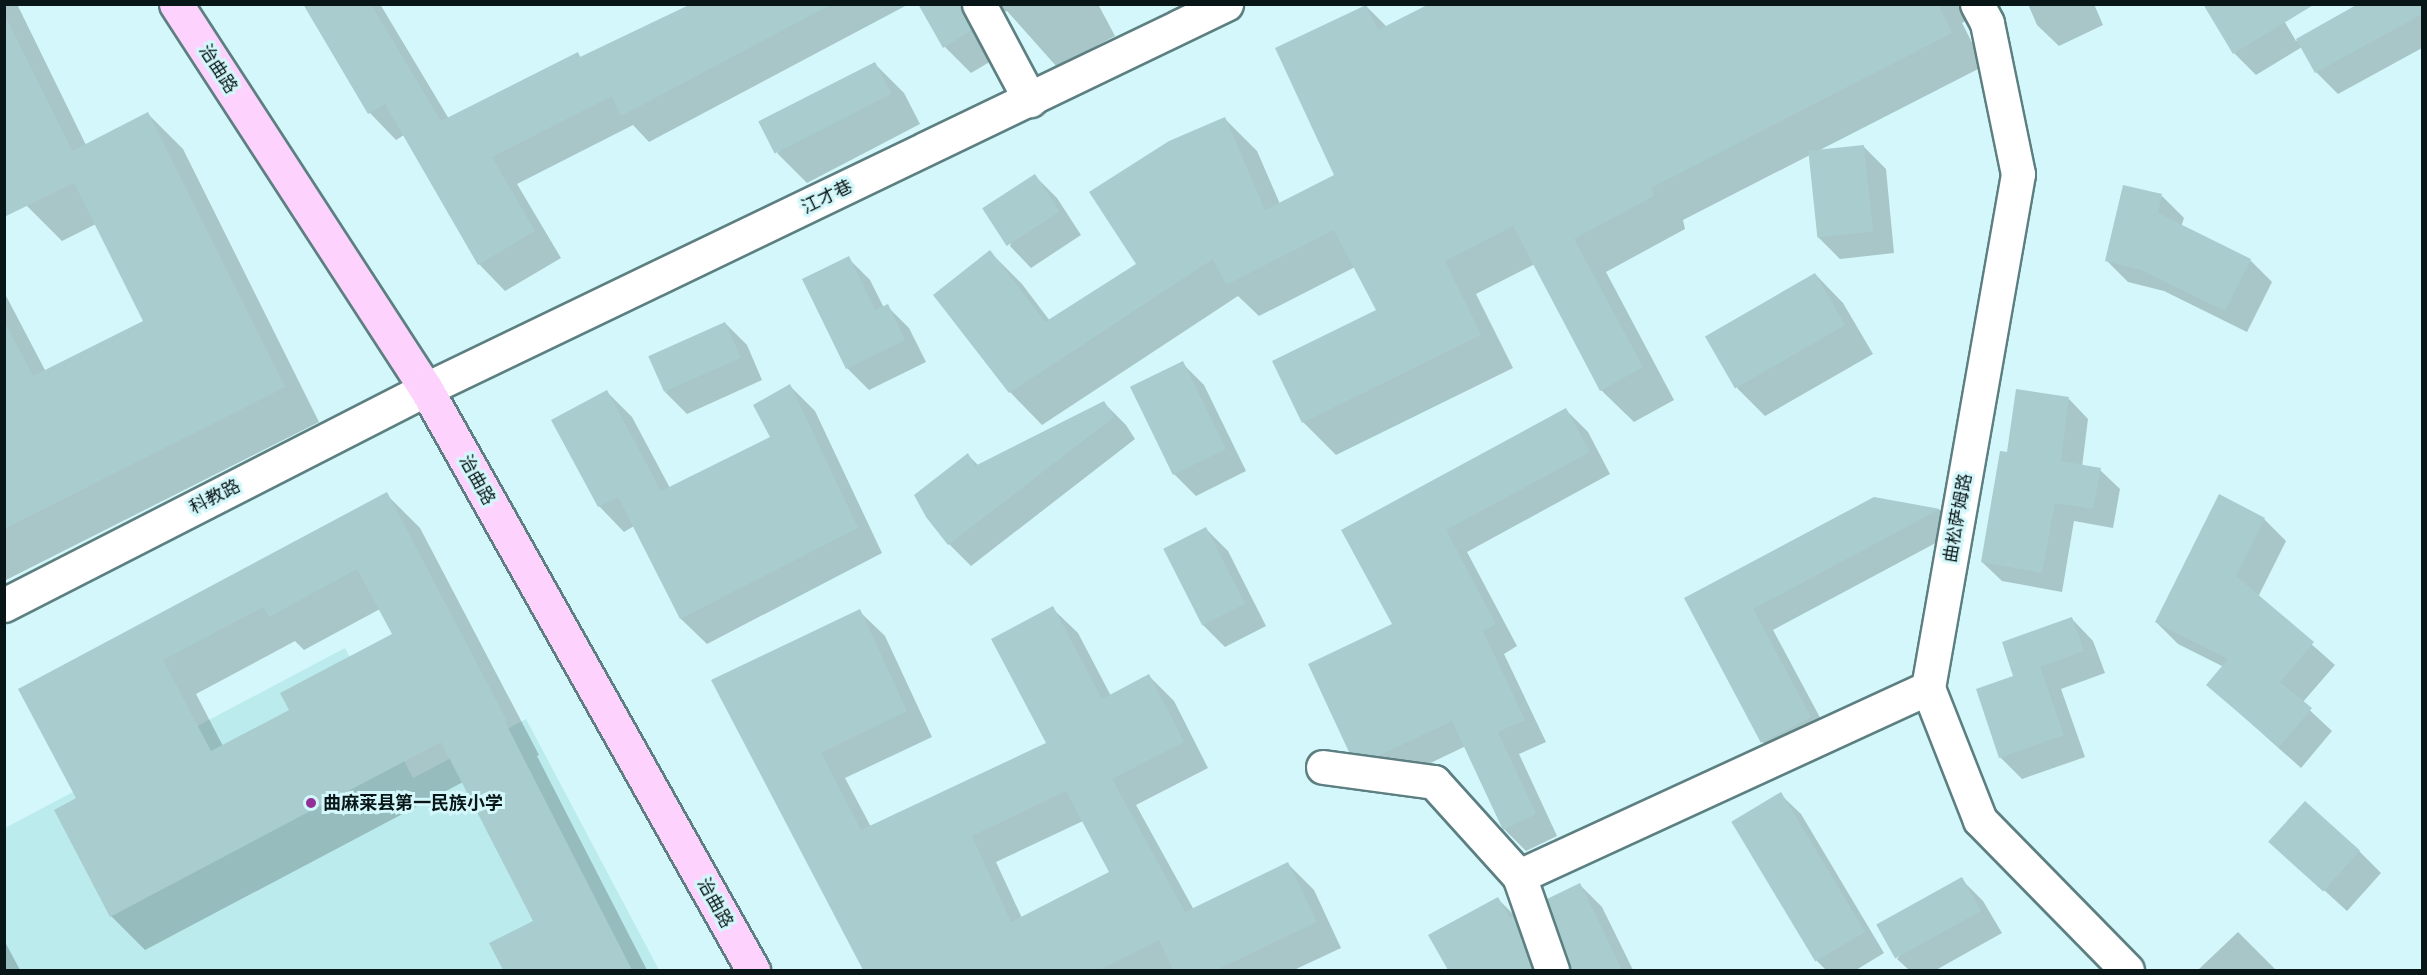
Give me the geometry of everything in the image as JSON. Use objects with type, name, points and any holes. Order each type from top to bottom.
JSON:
[{"type":"main road","name":"治曲路","points":[[176,4],[426,389],[753,970]]},
{"type":"street","points":[[979,4],[1030,100]]},
{"type":"street","name":"江才巷","points":[[426,389],[1226,4]]},
{"type":"street","name":"曲松萨姆路","points":[[1928,688],[2018,174],[1987,23],[1977,4]]},
{"type":"street","name":"科教路","points":[[4,605],[426,389]]},
{"type":"street","points":[[1519,876],[1928,688],[1980,820],[2127,970]]},
{"type":"street","points":[[1323,767],[1434,782],[1519,876],[1552,970]]},
{"type":"shaded area","name":"曲麻莱县第一民族小学","points":[[345,648],[413,778],[526,719],[659,970],[5,970],[5,828]]},
{"type":"building","points":[[303,4],[371,4],[441,121],[578,52],[580,57],[691,4],[832,4],[621,116],[612,96],[492,157],[535,231],[478,265],[385,104],[368,114]]},
{"type":"building","points":[[918,4],[960,4],[972,30],[943,48]]},
{"type":"building","points":[[1429,4],[1938,4],[1952,33],[1651,188],[1654,196],[1574,239],[1643,367],[1600,391],[1513,226],[1445,261],[1481,335],[1302,423],[1272,361],[1376,310],[1334,230],[1226,285],[1213,259],[1009,393],[933,295],[990,250],[1045,322],[1136,264],[1089,192],[1169,141],[1225,117],[1265,210],[1334,175],[1275,48],[1366,5],[1378,30]]},
{"type":"building","points":[[2203,4],[2315,4],[2233,54]]},
{"type":"building","points":[[2358,4],[2422,4],[2422,14],[2315,73],[2296,39]]},
{"type":"building","points":[[4,13],[72,151],[148,112],[285,387],[4,529],[4,321],[33,376],[143,321],[74,183],[4,217]]},
{"type":"building","points":[[875,62],[891,94],[775,154],[758,121]]},
{"type":"building","points":[[1864,145],[1873,232],[1817,237],[1808,151]]},
{"type":"building","points":[[1035,174],[1060,212],[1007,246],[982,208]]},
{"type":"building","points":[[2123,185],[2162,194],[2158,213],[2251,259],[2225,311],[2141,270],[2105,261]]},
{"type":"building","points":[[849,256],[875,310],[888,304],[905,340],[846,369],[802,279]]},
{"type":"building","points":[[1815,273],[1845,325],[1735,388],[1705,336]]},
{"type":"building","points":[[725,322],[741,358],[664,392],[648,356]]},
{"type":"building","points":[[1183,361],[1226,449],[1173,475],[1130,387]]},
{"type":"building","points":[[790,384],[858,528],[680,619],[618,497],[598,507],[551,420],[607,390],[661,491],[770,437],[753,405]]},
{"type":"building","points":[[2016,389],[2069,397],[2061,461],[2101,468],[2093,509],[2055,503],[2042,573],[1981,562],[2000,451],[2007,452]]},
{"type":"building","points":[[1104,401],[1114,417],[948,545],[926,517],[914,495],[968,453],[975,466]]},
{"type":"building","points":[[1566,408],[1590,452],[1446,530],[1496,624],[1483,631],[1525,720],[1498,732],[1536,814],[1503,830],[1452,721],[1378,756],[1349,752],[1308,664],[1392,624],[1341,530]]},
{"type":"building","points":[[387,492],[507,721],[505,722],[632,970],[503,970],[489,943],[533,921],[441,742],[110,917],[54,810],[76,798],[18,689]],"holes":[[[357,569],[392,634],[280,693],[289,710],[211,751],[163,660],[263,607],[269,617]]]},
{"type":"building","points":[[2219,494],[2265,518],[2236,576],[2314,642],[2280,682],[2312,708],[2279,747],[2206,685],[2228,659],[2155,622]]},
{"type":"building","points":[[1874,497],[1940,509],[1753,609],[1811,717],[1761,743],[1684,598]]},
{"type":"building","points":[[1206,527],[1245,604],[1202,625],[1163,549]]},
{"type":"building","points":[[1053,606],[1102,699],[1149,674],[1184,742],[1112,779],[1185,912],[1288,862],[1317,922],[1216,970],[1173,970],[1159,940],[1099,970],[863,970],[711,680],[860,609],[907,711],[821,753],[861,830],[1046,743],[991,639]],"holes":[[[1066,791],[1109,872],[1011,922],[972,836]]]},
{"type":"building","points":[[2072,617],[2084,651],[2040,667],[2064,735],[1999,758],[1976,689],[2013,676],[2002,642]]},
{"type":"building","points":[[1781,792],[1865,932],[1815,962],[1731,822]]},
{"type":"building","points":[[2305,801],[2360,851],[2323,891],[2268,842]]},
{"type":"building","points":[[1962,877],[1981,911],[1895,959],[1876,925]]},
{"type":"building","points":[[1580,883],[1622,970],[1570,970],[1547,899]]},
{"type":"building","points":[[1498,897],[1510,918],[1513,916],[1532,970],[1448,970],[1428,935]]},
{"type":"place","name":"曲麻莱县第一民族小学","points":[[311,803]]}]
